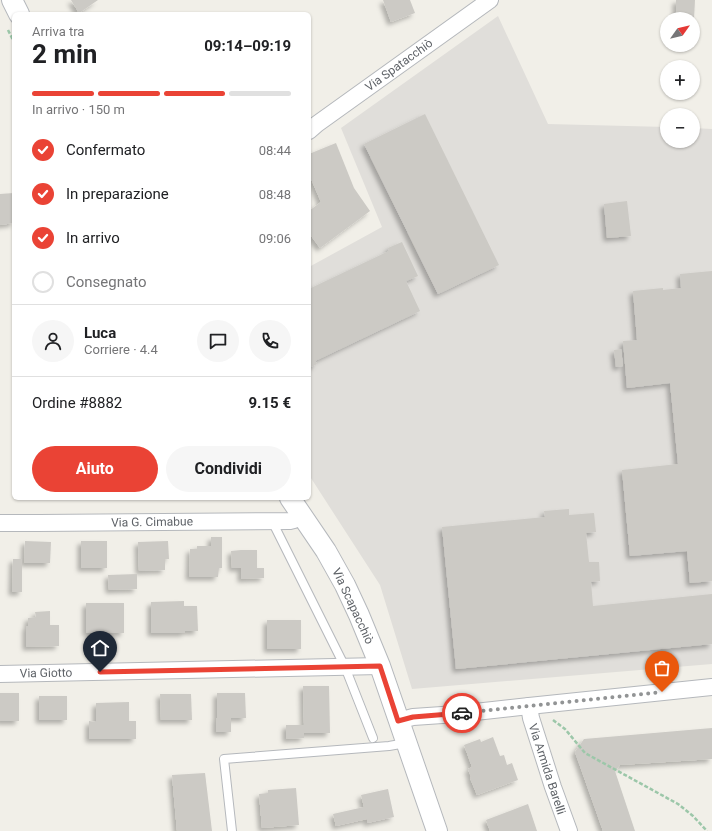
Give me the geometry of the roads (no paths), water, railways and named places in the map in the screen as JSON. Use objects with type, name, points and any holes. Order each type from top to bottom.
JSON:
[{"type":"street","points":[[12,0],[18,12]]},
{"type":"street","name":"Via Spatacchiò","points":[[311,130],[330,115],[490,0]]},
{"type":"street","name":"Via Scapacchiò","points":[[291,500],[326,552],[345,585],[359,615],[380,666],[437,831]]},
{"type":"street","name":"Via G. Cimabue","points":[[0,523],[290,521],[302,515]]},
{"type":"street","name":"Via Giotto","points":[[0,674],[380,666]]},
{"type":"street","points":[[398,721],[413,717],[530,712],[712,687]]},
{"type":"street","name":"Via Armida Barelli","points":[[530,712],[552,787],[569,831]]},
{"type":"lane","points":[[272,521],[345,666],[373,738]]},
{"type":"lane","points":[[232,831],[224,760],[389,746],[406,742]]}]
